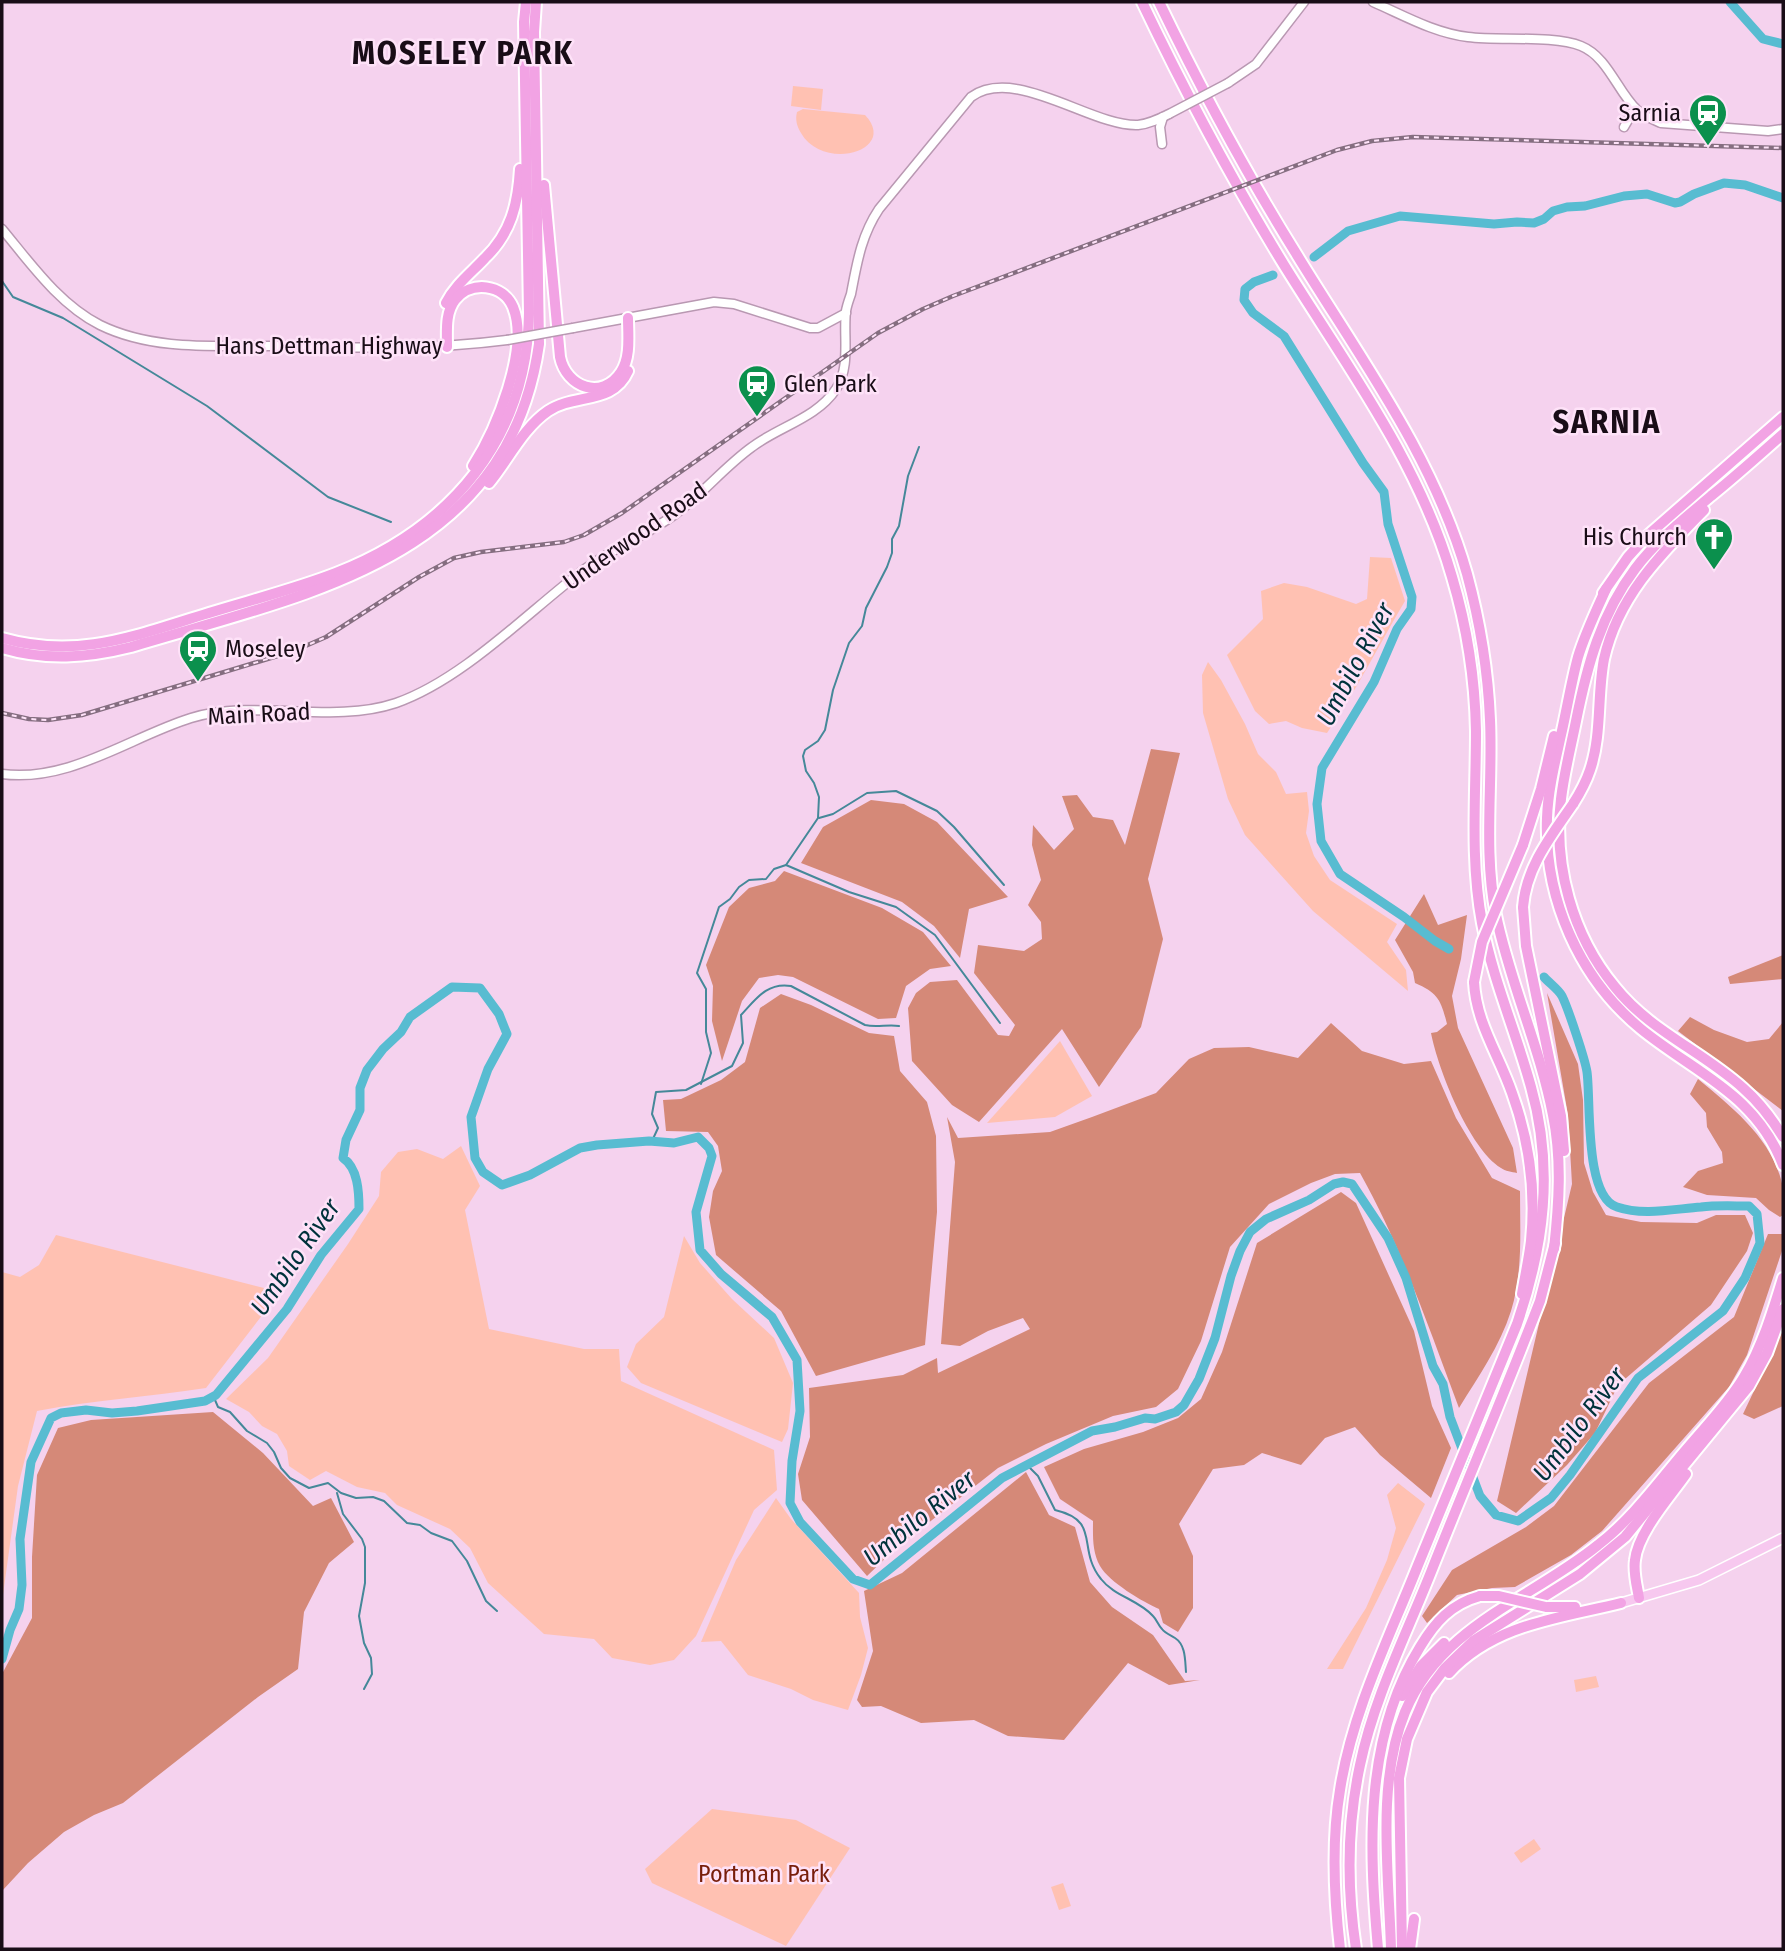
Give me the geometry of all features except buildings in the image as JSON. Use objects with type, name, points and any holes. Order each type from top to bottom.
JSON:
[{"type":"highway","points":[[2,638],[59,648],[88,646],[121,639],[335,573],[383,551],[429,520],[461,489],[494,447],[515,402],[525,368],[529,313],[524,71],[526,2]]},
{"type":"highway","points":[[398,553],[435,527],[473,492],[507,445],[527,402],[537,361],[540,318],[535,98],[536,2]]},
{"type":"highway","points":[[1142,2],[1210,138],[1300,290],[1375,409],[1409,469],[1440,537],[1461,609],[1473,686],[1476,728],[1475,856],[1482,920],[1498,986],[1535,1102],[1545,1158],[1545,1203],[1531,1283],[1517,1324],[1368,1688],[1352,1740],[1340,1790],[1335,1860],[1334,1887],[1340,1949]]},
{"type":"highway","points":[[1159,2],[1228,139],[1426,469],[1453,532],[1482,640],[1491,723],[1490,854],[1495,909],[1507,962],[1540,1063],[1553,1116],[1559,1181],[1554,1249]]},
{"type":"highway","points":[[443,347],[444,307],[450,296],[498,244],[513,215],[520,172],[520,87],[524,71]]},
{"type":"highway","points":[[535,98],[558,343],[562,365],[570,379],[578,384],[594,387],[608,384],[616,378],[626,358],[632,317]]},
{"type":"highway","points":[[429,520],[473,465],[486,445],[501,411],[512,374],[516,339],[515,314],[509,300],[499,291],[485,287],[472,288],[464,293],[450,308],[443,347]]},
{"type":"highway","points":[[2,648],[35,656],[57,657],[116,651],[335,584],[426,539],[461,512],[490,483],[532,426],[549,411],[567,403],[606,394],[621,383],[632,359],[632,317]]},
{"type":"highway","points":[[1517,1324],[1531,1242],[1533,1196],[1518,1111],[1477,1010],[1474,982],[1479,952],[1523,845],[1541,789],[1572,661],[1589,615],[1628,557],[1647,536],[1783,411]]},
{"type":"highway","points":[[1755,439],[1783,417]]},
{"type":"highway","points":[[1783,434],[1677,525],[1647,555],[1626,581],[1608,613],[1593,648],[1583,686],[1561,799],[1560,853],[1565,883],[1576,919],[1585,941],[1614,986],[1659,1029],[1743,1087],[1783,1137]]},
{"type":"highway","points":[[1356,1949],[1350,1857],[1354,1797],[1366,1744],[1387,1682],[1540,1301],[1554,1249],[1564,1193],[1564,1137],[1526,946],[1523,907],[1528,879],[1537,859],[1586,781],[1593,762],[1604,660],[1624,605],[1662,553],[1740,472]]},
{"type":"highway","points":[[1606,589],[1579,656],[1552,779],[1547,838],[1555,895],[1577,950],[1590,973],[1612,1001],[1655,1040],[1736,1097],[1763,1126],[1783,1165]]},
{"type":"highway","points":[[1391,1949],[1387,1802],[1389,1773],[1398,1732],[1412,1698],[1429,1670],[1463,1634],[1598,1546],[1629,1517],[1736,1389],[1755,1354],[1783,1278]]},
{"type":"highway","points":[[1402,1949],[1399,1778],[1406,1739],[1417,1712],[1437,1678],[1454,1658],[1484,1633],[1580,1574],[1614,1547],[1642,1518],[1754,1379],[1783,1309]]},
{"type":"highway","points":[[1639,1596],[1635,1559],[1641,1540],[1707,1439]]},
{"type":"highway","points":[[1381,1750],[1403,1693],[1435,1651],[1479,1615],[1569,1566]]},
{"type":"highway","points":[[1378,1949],[1371,1872],[1374,1795],[1383,1735],[1393,1701],[1426,1637],[1449,1610],[1467,1599],[1480,1596],[1499,1596],[1546,1607],[1569,1608],[1620,1601]]},
{"type":"highway","points":[[1399,1778],[1413,1731],[1424,1707],[1443,1680],[1462,1660],[1491,1640],[1528,1625],[1620,1601]]},
{"type":"highway","points":[[1410,1949],[1414,1919]]},
{"type":"main road","points":[[1373,2],[1439,31],[1459,36],[1566,42],[1583,47],[1601,60],[1635,108],[1661,123],[1768,131],[1783,129]]},
{"type":"main road","name":"Underwood Road","points":[[505,633],[595,561],[674,515],[753,445],[824,403],[840,383],[846,313],[859,251],[873,218],[965,103],[978,92],[1003,88],[1025,91],[1128,125],[1141,125],[1166,116],[1240,77],[1256,64],[1300,4]]},
{"type":"main road","points":[[1624,127],[1635,108]]},
{"type":"main road","points":[[1162,144],[1160,127],[1166,116]]},
{"type":"main road","name":"Hans Dettman Highway","points":[[2,229],[46,282],[72,307],[98,324],[131,337],[168,344],[443,347],[507,340],[714,302],[734,304],[814,328],[846,313]]},
{"type":"main road","name":"Main Road","points":[[2,774],[30,775],[60,769],[177,723],[208,714],[232,711],[340,711],[395,703],[439,681],[505,633]]},
{"type":"main road","points":[[1620,1601],[1699,1580],[1783,1538]]},
{"type":"green space","points":[[793,86],[823,89],[821,110],[791,106]]},
{"type":"green space","points":[[803,109],[865,115],[873,128],[872,138],[865,147],[854,152],[825,152],[811,145],[801,133],[796,115]]},
{"type":"green space","points":[[1370,557],[1391,558],[1405,601],[1348,701],[1327,733],[1302,728],[1286,721],[1269,724],[1255,711],[1227,655],[1263,619],[1261,591],[1284,583],[1307,587],[1356,604],[1367,599]]},
{"type":"green space","points":[[1208,662],[1245,724],[1258,754],[1276,772],[1286,794],[1307,792],[1309,811],[1306,833],[1314,856],[1330,880],[1397,924],[1387,942],[1406,970],[1408,991],[1313,911],[1245,835],[1228,799],[1203,713],[1202,675]]},
{"type":"green space","points":[[1060,1041],[1092,1096],[1055,1117],[987,1123]]},
{"type":"green space","points":[[461,1146],[480,1186],[465,1210],[489,1329],[584,1349],[619,1349],[621,1381],[774,1450],[777,1490],[754,1510],[696,1636],[674,1660],[650,1665],[612,1658],[594,1639],[544,1634],[488,1583],[470,1548],[450,1529],[397,1505],[385,1493],[357,1487],[326,1471],[310,1480],[289,1466],[287,1451],[277,1434],[262,1426],[249,1412],[226,1399],[268,1358],[348,1244],[379,1196],[381,1172],[398,1152],[417,1149],[443,1159]]},
{"type":"green space","points":[[56,1235],[280,1292],[206,1388],[37,1411],[18,1486],[2,1602],[2,1272],[20,1277],[39,1265]]},
{"type":"green space","points":[[684,1236],[700,1263],[732,1299],[774,1338],[793,1383],[788,1429],[782,1442],[641,1383],[627,1367],[636,1344],[664,1317]]},
{"type":"green space","points":[[1398,1483],[1425,1504],[1343,1669],[1327,1669],[1366,1608],[1387,1560],[1396,1528],[1387,1495]]},
{"type":"green space","points":[[776,1498],[791,1519],[859,1593],[860,1617],[868,1648],[848,1710],[813,1700],[791,1689],[748,1675],[721,1641],[701,1642],[736,1560]]},
{"type":"green space","points":[[1596,1676],[1599,1687],[1576,1692],[1574,1680]]},
{"type":"green space","name":"Portman Park","points":[[712,1809],[796,1820],[850,1848],[786,1946],[652,1883],[645,1869]]},
{"type":"green space","points":[[1534,1839],[1541,1849],[1521,1863],[1514,1853]]},
{"type":"green space","points":[[1063,1883],[1071,1906],[1059,1910],[1051,1887]]},
{"type":"shaded area","points":[[1151,749],[1180,753],[1148,879],[1163,939],[1141,1027],[1099,1087],[1062,1029],[979,1122],[952,1105],[912,1061],[908,1008],[916,993],[930,982],[957,980],[998,1035],[1009,1036],[1015,1025],[974,973],[978,945],[1024,951],[1042,939],[1041,922],[1028,905],[1041,880],[1032,845],[1033,825],[1054,850],[1074,829],[1062,796],[1077,795],[1093,817],[1113,820],[1125,845]]},
{"type":"shaded area","points":[[871,800],[904,804],[937,822],[1008,897],[969,909],[960,958],[934,926],[902,902],[801,863],[823,827]]},
{"type":"shaded area","points":[[784,871],[882,908],[923,932],[951,966],[930,969],[906,986],[896,1018],[878,1019],[793,977],[778,975],[759,978],[742,1001],[722,1061],[712,1021],[713,986],[706,965],[729,907],[749,888],[775,881]]},
{"type":"shaded area","points":[[1424,894],[1438,925],[1467,915],[1461,959],[1452,996],[1458,1028],[1513,1148],[1517,1173],[1503,1169],[1489,1158],[1467,1126],[1440,1066],[1431,1033],[1447,1024],[1443,1009],[1434,994],[1415,983],[1413,972],[1395,940]]},
{"type":"shaded area","points":[[1783,955],[1783,979],[1730,984],[1728,977]]},
{"type":"shaded area","points":[[1547,993],[1578,1064],[1583,1100],[1584,1163],[1593,1192],[1606,1215],[1641,1222],[1697,1223],[1716,1215],[1745,1215],[1753,1233],[1747,1251],[1711,1305],[1618,1385],[1595,1433],[1567,1465],[1516,1513],[1497,1501],[1572,1184],[1568,1115]]},
{"type":"shaded area","points":[[781,994],[869,1033],[894,1036],[900,1071],[927,1102],[936,1136],[937,1212],[925,1345],[816,1376],[781,1311],[716,1255],[709,1217],[713,1191],[722,1171],[718,1146],[708,1132],[666,1131],[663,1100],[681,1099],[721,1080],[745,1062],[760,1008]]},
{"type":"shaded area","points":[[1690,1017],[1714,1030],[1747,1042],[1769,1039],[1783,1022],[1783,1111],[1678,1031]]},
{"type":"shaded area","points":[[1331,1023],[1362,1051],[1404,1064],[1431,1061],[1456,1118],[1492,1178],[1520,1191],[1519,1267],[1515,1297],[1495,1349],[1459,1408],[1414,1288],[1375,1201],[1360,1173],[1335,1174],[1269,1204],[1230,1247],[1201,1341],[1178,1389],[1156,1407],[1113,1416],[998,1468],[894,1550],[867,1576],[802,1500],[798,1474],[810,1437],[809,1388],[903,1375],[937,1358],[938,1373],[1030,1329],[1023,1318],[988,1331],[960,1346],[941,1344],[955,1162],[947,1117],[958,1138],[1050,1132],[1156,1093],[1189,1059],[1214,1048],[1249,1047],[1298,1058]]},
{"type":"shaded area","points":[[1698,1079],[1750,1126],[1771,1155],[1784,1191],[1783,1215],[1780,1217],[1756,1198],[1707,1195],[1683,1187],[1698,1171],[1723,1163],[1722,1152],[1707,1127],[1706,1113],[1690,1094]]},
{"type":"shaded area","points":[[1341,1192],[1356,1203],[1414,1331],[1432,1406],[1451,1448],[1431,1498],[1380,1455],[1355,1427],[1325,1438],[1301,1465],[1262,1453],[1244,1465],[1213,1469],[1179,1524],[1193,1556],[1193,1608],[1178,1632],[1163,1623],[1159,1609],[1127,1591],[1104,1572],[1094,1550],[1093,1521],[1060,1499],[1044,1467],[1084,1449],[1143,1432],[1178,1418],[1201,1399],[1222,1352],[1257,1243]]},
{"type":"shaded area","points":[[1768,1234],[1783,1234],[1783,1248],[1747,1355],[1729,1387],[1602,1531],[1571,1555],[1515,1587],[1492,1588],[1457,1595],[1427,1623],[1422,1616],[1452,1570],[1526,1527],[1554,1506],[1649,1383],[1734,1317]]},
{"type":"shaded area","points":[[1783,1330],[1783,1406],[1754,1419],[1743,1414]]},
{"type":"shaded area","points":[[213,1412],[263,1453],[313,1506],[331,1498],[354,1542],[329,1563],[304,1612],[298,1669],[123,1803],[64,1832],[28,1863],[2,1891],[2,1674],[32,1618],[32,1557],[37,1475],[58,1428],[91,1420]]},
{"type":"shaded area","points":[[1026,1472],[1049,1515],[1075,1527],[1090,1582],[1112,1607],[1153,1635],[1185,1681],[1200,1680],[1169,1685],[1128,1663],[1064,1740],[1008,1736],[974,1720],[921,1723],[881,1706],[862,1707],[857,1700],[873,1651],[864,1591],[902,1573]]},
{"type":"waterway","name":"Umbilo River","points":[[1730,2],[1763,39],[1783,44]]},
{"type":"waterway","name":"Umbilo River","points":[[1314,257],[1348,231],[1400,216],[1494,224],[1534,223],[1553,211],[1624,196],[1647,194],[1675,203],[1680,202],[1724,183],[1745,185],[1783,198]]},
{"type":"waterway","name":"Umbilo River","points":[[1273,275],[1254,282],[1245,289],[1244,300],[1253,313],[1284,336],[1384,492],[1388,524],[1412,597],[1411,609],[1397,629],[1374,682],[1322,768],[1317,804],[1321,841],[1340,874],[1449,949]]},
{"type":"waterway","points":[[2,281],[13,297],[63,318],[207,406],[328,497],[391,522]]},
{"type":"waterway","points":[[701,1084],[711,1053],[706,1032],[706,989],[697,973],[719,907],[749,880],[766,879],[774,869],[786,865],[818,818],[819,797],[806,771],[803,756],[805,750],[818,741],[825,730],[833,690],[849,643],[862,626],[866,608],[887,567],[892,553],[892,539],[899,526],[908,476],[919,447]]},
{"type":"waterway","points":[[819,818],[833,814],[867,793],[896,791],[937,811],[1004,885]]},
{"type":"waterway","points":[[786,865],[849,892],[896,907],[935,935],[1000,1023]]},
{"type":"waterway","name":"Umbilo River","points":[[2,1659],[19,1609],[22,1585],[20,1539],[31,1462],[51,1418],[61,1413],[86,1410],[112,1413],[137,1411],[205,1401],[216,1395],[287,1309],[321,1255],[359,1209],[355,1174],[343,1158],[346,1140],[360,1110],[360,1088],[367,1070],[401,1032],[410,1017],[452,987],[480,988],[499,1014],[507,1034],[488,1069],[471,1117],[475,1158],[483,1172],[502,1185],[530,1175],[580,1148],[649,1141],[674,1143],[698,1137],[709,1148],[712,1156],[696,1212],[700,1250],[721,1274],[772,1317],[797,1360],[800,1411],[792,1461],[790,1503],[800,1522],[853,1579],[870,1585],[1002,1478],[1092,1431],[1145,1418],[1155,1419],[1176,1412],[1184,1405],[1199,1379],[1215,1338],[1231,1276],[1250,1232],[1266,1219],[1343,1182],[1352,1184],[1388,1238],[1406,1278],[1433,1366],[1443,1384],[1450,1417],[1480,1496],[1496,1515],[1518,1521],[1551,1498],[1638,1378],[1723,1311],[1745,1278],[1760,1243],[1757,1214],[1749,1206],[1637,1211],[1617,1207],[1606,1199],[1594,1167],[1587,1072],[1583,1056],[1562,996],[1544,977]]},
{"type":"waterway","points":[[652,1141],[658,1128],[652,1114],[656,1092],[686,1090],[732,1066],[743,1043],[741,1015],[769,989],[791,986],[865,1025],[899,1026]]},
{"type":"waterway","points":[[211,1398],[218,1407],[230,1412],[247,1431],[267,1443],[290,1478],[309,1488],[328,1483],[341,1493],[356,1498],[373,1497],[384,1501],[407,1523],[420,1525],[431,1533],[452,1541],[467,1561],[486,1601],[497,1611]]},
{"type":"waterway","points":[[1027,1465],[1038,1476],[1055,1510],[1069,1515],[1084,1528],[1094,1568],[1106,1585],[1141,1606],[1163,1630],[1179,1641],[1186,1672]]},
{"type":"waterway","points":[[337,1493],[343,1514],[365,1547],[365,1583],[359,1616],[364,1643],[371,1658],[372,1674],[364,1689]]},
{"type":"railway","points":[[2,713],[48,720],[82,715],[294,651],[326,637],[419,577],[454,558],[564,542],[584,535],[622,513],[878,333],[923,309],[1337,150],[1372,141],[1413,137],[1783,148]]},
{"type":"place","name":"Sarnia","points":[[1708,147]]},
{"type":"place","name":"Glen Park","points":[[757,418]]},
{"type":"place","name":"His Church","points":[[1714,571]]},
{"type":"place","name":"Moseley","points":[[198,683]]},
{"type":"district","name":"MOSELEY PARK","points":[[463,53]]},
{"type":"district","name":"SARNIA","points":[[1607,422]]}]
